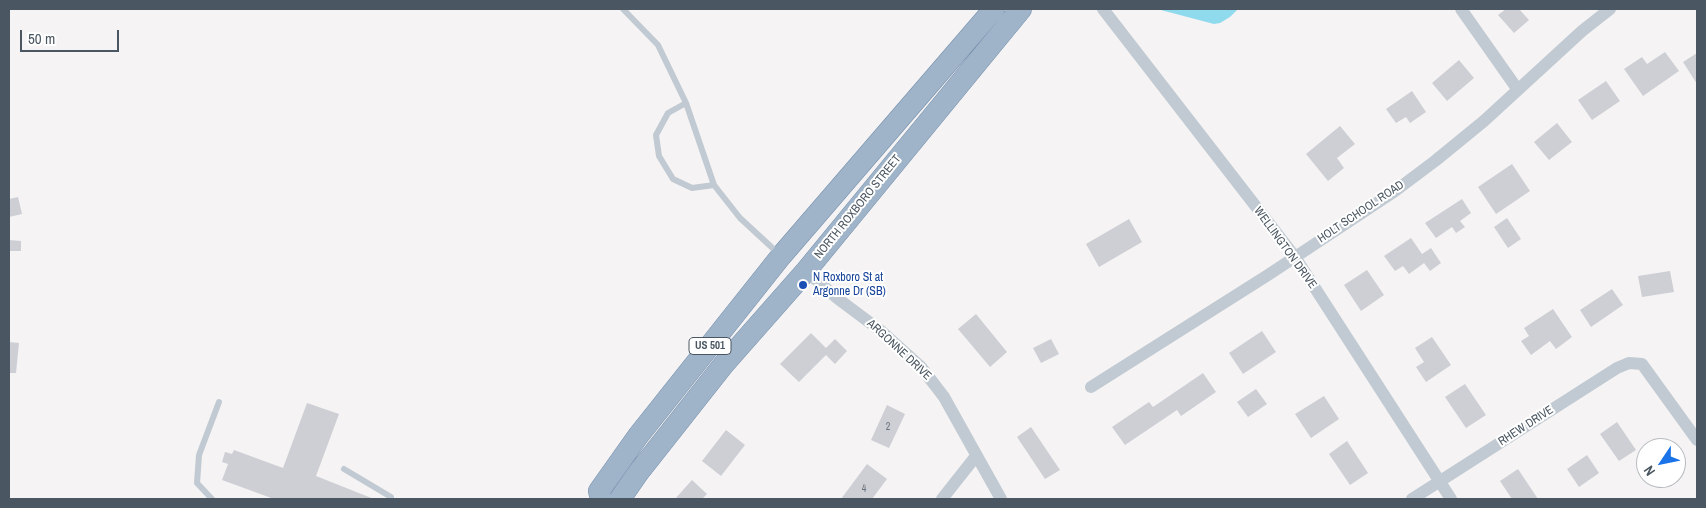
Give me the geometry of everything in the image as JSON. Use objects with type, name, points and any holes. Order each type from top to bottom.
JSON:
[{"type":"highway","name":"NORTH ROXBORO STREET","points":[[601,499],[599,491],[638,436],[781,256],[994,9]]},
{"type":"highway","name":"NORTH ROXBORO STREET","points":[[620,499],[638,473],[724,364],[806,271],[1022,9]]},
{"type":"highway","points":[[806,271],[802,254],[868,174],[866,159]]},
{"type":"highway","points":[[724,364],[732,339],[782,277],[781,256]]},
{"type":"street","name":"WELLINGTON DRIVE","points":[[1103,9],[1295,257],[1451,499]]},
{"type":"street","points":[[1461,9],[1518,90]]},
{"type":"street","name":"HOLT SCHOOL ROAD","points":[[1091,387],[1295,257],[1435,161],[1484,121],[1610,9]]},
{"type":"street","name":"ARGONNE DRIVE","points":[[806,271],[837,298],[881,331],[920,367],[944,397],[1001,499]]},
{"type":"street","name":"RHEW DRIVE","points":[[1412,499],[1617,368],[1629,363],[1642,364],[1697,440]]},
{"type":"street","points":[[942,499],[976,456]]},
{"type":"lane","points":[[623,9],[658,45],[686,103],[714,185],[740,218],[781,256]]},
{"type":"lane","points":[[686,103],[668,113],[656,135],[659,156],[673,179],[692,188],[714,185]]},
{"type":"lane","points":[[212,499],[197,483],[199,455],[219,402]]},
{"type":"lane","points":[[344,469],[391,497],[390,499]]},
{"type":"water","points":[[1157,9],[1238,9],[1230,17],[1214,24]]},
{"type":"building","points":[[1506,9],[1519,9],[1529,20],[1514,33],[1498,15]]},
{"type":"building","points":[[1665,52],[1679,71],[1643,96],[1624,69],[1642,57],[1647,64]]},
{"type":"building","points":[[1697,53],[1697,84],[1683,62]]},
{"type":"building","points":[[1459,60],[1474,78],[1447,101],[1432,83]]},
{"type":"building","points":[[1606,81],[1620,101],[1592,120],[1578,100]]},
{"type":"building","points":[[1412,91],[1426,112],[1410,123],[1406,117],[1396,123],[1386,109]]},
{"type":"building","points":[[1557,123],[1572,142],[1549,160],[1534,142]]},
{"type":"building","points":[[1340,126],[1355,144],[1337,158],[1344,168],[1328,181],[1306,154]]},
{"type":"building","points":[[1512,164],[1530,191],[1496,214],[1478,187]]},
{"type":"building","points":[[18,197],[22,214],[9,217],[9,199]]},
{"type":"building","points":[[1462,199],[1471,213],[1460,221],[1465,227],[1456,233],[1452,227],[1436,238],[1425,223]]},
{"type":"building","points":[[1507,218],[1521,239],[1508,248],[1494,227]]},
{"type":"building","points":[[1129,219],[1142,242],[1099,267],[1086,244]]},
{"type":"building","points":[[1411,238],[1422,254],[1431,248],[1441,263],[1430,271],[1424,263],[1409,274],[1403,266],[1395,271],[1384,256]]},
{"type":"building","points":[[9,240],[21,241],[21,251],[9,251]]},
{"type":"building","points":[[1367,270],[1384,295],[1361,311],[1344,285]]},
{"type":"building","points":[[1670,271],[1674,292],[1642,297],[1638,276]]},
{"type":"building","points":[[1612,289],[1623,305],[1591,327],[1580,310]]},
{"type":"building","points":[[1553,309],[1572,337],[1556,349],[1550,341],[1531,355],[1521,341],[1529,336],[1524,328]]},
{"type":"building","points":[[976,314],[1007,352],[990,367],[958,329]]},
{"type":"building","points":[[1262,331],[1276,352],[1243,374],[1229,353]]},
{"type":"building","points":[[811,333],[826,348],[835,339],[847,351],[835,364],[826,355],[799,382],[780,364]]},
{"type":"building","points":[[1432,337],[1451,365],[1426,382],[1416,367],[1424,362],[1415,348]]},
{"type":"building","points":[[1051,339],[1059,354],[1041,363],[1033,348]]},
{"type":"building","points":[[9,342],[19,343],[16,373],[9,373]]},
{"type":"building","points":[[1203,373],[1216,392],[1181,416],[1177,410],[1125,445],[1112,427],[1149,402],[1153,407]]},
{"type":"building","points":[[1465,384],[1486,415],[1466,428],[1445,397]]},
{"type":"building","points":[[1256,389],[1267,404],[1248,417],[1237,402]]},
{"type":"building","points":[[1324,396],[1339,419],[1311,438],[1295,414]]},
{"type":"building","points":[[307,403],[339,414],[316,476],[374,499],[274,499],[222,480],[228,464],[222,462],[225,452],[232,454],[234,450],[283,468]]},
{"type":"building","points":[[887,405],[905,414],[889,448],[871,440]]},
{"type":"building","points":[[1617,422],[1636,450],[1619,461],[1600,434]]},
{"type":"building","points":[[1031,427],[1060,470],[1045,479],[1017,437]]},
{"type":"building","points":[[726,430],[745,445],[721,476],[702,461]]},
{"type":"building","points":[[1347,441],[1368,473],[1350,485],[1329,454]]},
{"type":"building","points":[[1587,455],[1599,473],[1579,487],[1567,469]]},
{"type":"building","points":[[867,464],[887,479],[872,499],[841,499]]},
{"type":"building","points":[[1518,469],[1538,499],[1512,499],[1500,481]]},
{"type":"building","points":[[692,480],[707,494],[702,499],[675,499]]},
{"type":"place","name":"N Roxboro St at Argonne Dr (SB)","points":[[803,285]]}]
